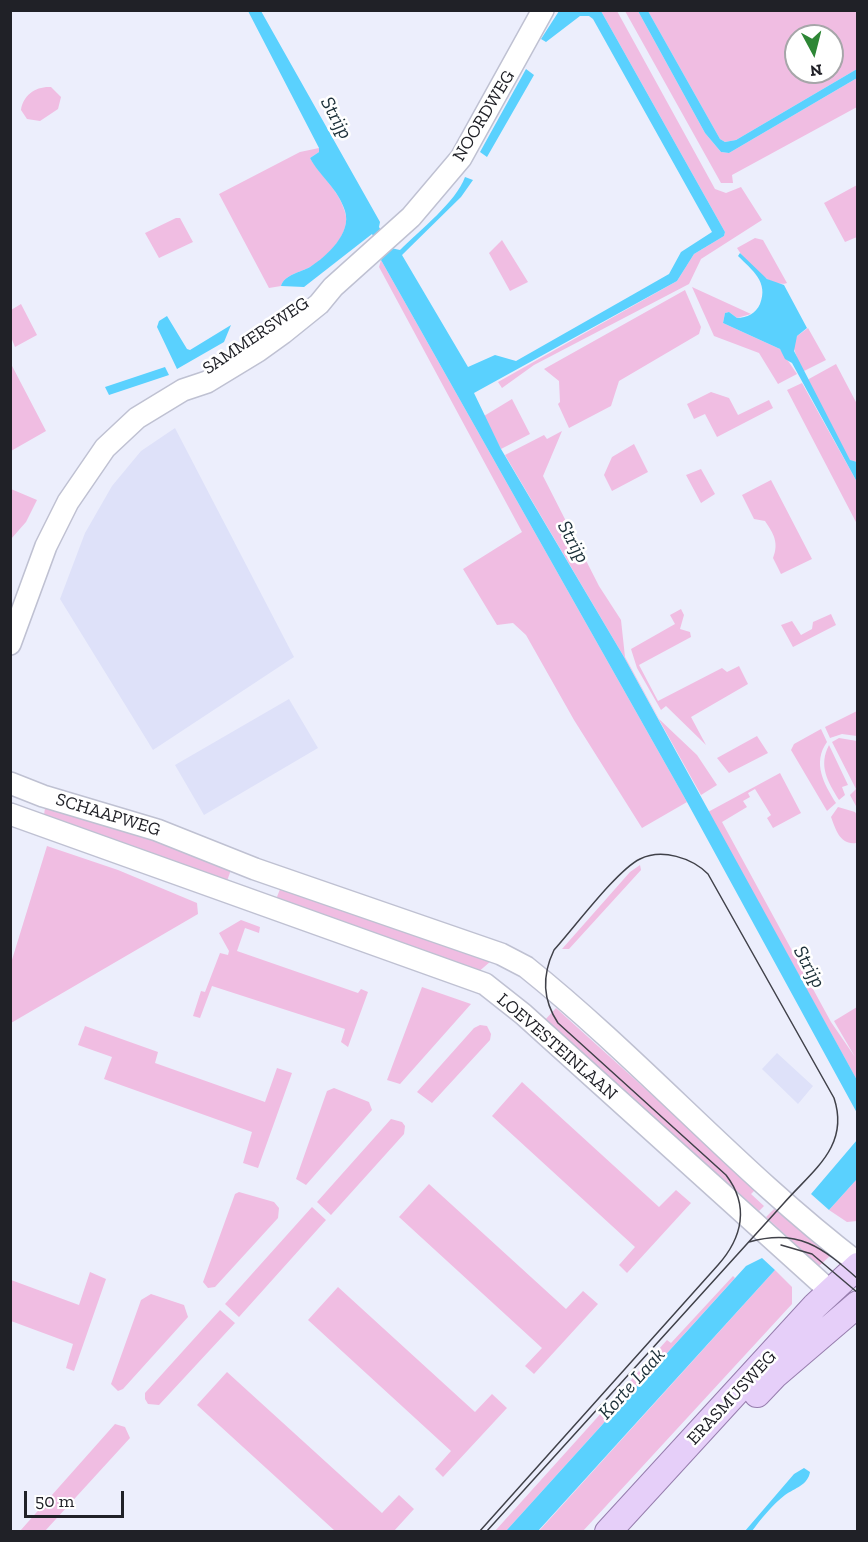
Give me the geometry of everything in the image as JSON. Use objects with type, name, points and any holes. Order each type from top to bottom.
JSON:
[{"type":"main road","name":"ERASMUSWEG","points":[[608,1532],[858,1265]]},
{"type":"main road","name":"LOEVESTEINLAAN","points":[[831,1292],[856,1309]]},
{"type":"main road","name":"ERASMUSWEG","points":[[631,1532],[775,1375],[856,1309]]},
{"type":"street","name":"NOORDWEG","points":[[383,244],[411,217],[461,158],[543,10]]},
{"type":"street","name":"SAMMERSWEG","points":[[10,644],[46,546],[86,474],[123,429],[183,390],[207,382],[258,351],[319,304],[333,287],[383,244]]},
{"type":"street","name":"SCHAAPWEG","points":[[10,783],[43,796],[158,830],[205,849],[501,954],[526,967],[704,1126],[784,1203],[858,1265]]},
{"type":"street","name":"SCHAAPWEG","points":[[10,814],[195,881]]},
{"type":"street","name":"LOEVESTEINLAAN","points":[[195,881],[484,984],[523,1014],[831,1292]]},
{"type":"shaded area","points":[[601,11],[617,11],[715,189],[726,193],[741,187],[762,220],[701,259],[689,284],[534,365],[502,388],[498,382],[677,281],[694,254],[724,236],[725,232]]},
{"type":"shaded area","points":[[625,11],[638,11],[705,133],[721,152],[729,153],[857,78],[857,107],[732,175],[733,183],[721,183]]},
{"type":"shaded area","points":[[648,11],[857,11],[857,69],[844,77],[844,24],[784,24],[784,84],[831,84],[736,140],[725,142],[720,139]]},
{"type":"shaded area","points":[[51,87],[61,97],[58,109],[40,121],[27,119],[21,110],[27,96],[40,88]]},
{"type":"shaded area","points":[[319,148],[319,152],[310,158],[334,189],[342,204],[346,220],[345,228],[336,244],[324,257],[310,267],[289,276],[281,286],[269,288],[219,194],[300,152]]},
{"type":"shaded area","points":[[857,185],[857,237],[845,242],[824,203]]},
{"type":"shaded area","points":[[180,218],[193,242],[159,258],[145,233]]},
{"type":"shaded area","points":[[755,238],[763,240],[787,283],[780,284],[766,278],[752,267],[737,248]]},
{"type":"shaded area","points":[[502,240],[528,282],[510,291],[489,253]]},
{"type":"shaded area","points":[[381,260],[687,802],[642,828],[574,720],[526,635],[513,623],[497,625],[463,569],[522,532],[379,267]]},
{"type":"shaded area","points":[[692,287],[751,314],[737,318],[729,312],[725,313],[723,323],[780,349],[797,374],[778,384],[759,353],[714,336]]},
{"type":"shaded area","points":[[685,290],[701,327],[699,334],[619,381],[611,406],[569,428],[558,404],[560,402],[559,381],[544,369]]},
{"type":"shaded area","points":[[21,304],[37,335],[15,347],[11,337],[11,310]]},
{"type":"shaded area","points":[[808,328],[826,360],[802,372],[793,346],[797,336]]},
{"type":"shaded area","points":[[10,362],[46,431],[11,451],[10,451]]},
{"type":"shaded area","points":[[836,364],[857,404],[857,462],[850,461],[807,380]]},
{"type":"shaded area","points":[[802,383],[857,482],[857,524],[787,390]]},
{"type":"shaded area","points":[[711,392],[729,398],[738,415],[769,400],[773,408],[717,437],[705,414],[694,419],[687,404]]},
{"type":"shaded area","points":[[512,399],[530,434],[501,449],[484,416]]},
{"type":"shaded area","points":[[175,428],[294,657],[153,750],[60,599],[85,533],[112,486],[141,451]]},
{"type":"shaded area","points":[[562,431],[543,476],[599,586],[621,620],[625,657],[659,719],[697,755],[717,785],[701,795],[624,657],[505,455],[544,435],[547,439]]},
{"type":"shaded area","points":[[634,444],[648,472],[612,491],[604,475],[612,457]]},
{"type":"shaded area","points":[[701,469],[715,494],[701,503],[686,475]]},
{"type":"shaded area","points":[[771,480],[812,559],[781,574],[773,558],[776,548],[773,534],[765,521],[754,519],[742,495]]},
{"type":"shaded area","points":[[11,489],[37,500],[26,522],[11,539]]},
{"type":"shaded area","points":[[681,609],[684,615],[680,629],[690,632],[691,637],[639,665],[658,701],[722,668],[727,672],[739,666],[748,684],[691,717],[706,745],[666,706],[661,710],[637,668],[631,649],[675,624],[670,615]]},
{"type":"shaded area","points":[[831,614],[836,625],[793,647],[781,625],[792,621],[801,635],[812,629],[813,622]]},
{"type":"shaded area","points":[[289,699],[318,748],[204,815],[175,765]]},
{"type":"shaded area","points":[[857,711],[857,736],[842,734],[830,738],[825,727]]},
{"type":"shaded area","points":[[821,729],[827,742],[820,758],[821,773],[836,803],[827,811],[791,750],[794,744]]},
{"type":"shaded area","points":[[757,736],[768,753],[729,773],[717,758]]},
{"type":"shaded area","points":[[839,738],[857,741],[856,806],[850,795],[856,789],[832,742]]},
{"type":"shaded area","points":[[829,745],[848,785],[842,787],[845,795],[839,800],[824,767]]},
{"type":"shaded area","points":[[780,773],[801,813],[773,828],[767,818],[771,815],[755,789],[748,793],[750,797],[743,801],[747,807],[722,822],[831,1022],[855,1057],[834,1021],[857,1007],[857,1080],[708,812]]},
{"type":"shaded area","points":[[838,807],[855,812],[858,817],[856,843],[846,842],[837,831],[831,817]]},
{"type":"shaded area","points":[[45,808],[75,810],[232,867],[227,881],[44,815]]},
{"type":"shaded area","points":[[47,846],[118,870],[197,903],[198,914],[11,1023],[11,963]]},
{"type":"shaded area","points":[[640,865],[641,870],[569,949],[562,949],[630,872]]},
{"type":"shaded area","points":[[282,884],[491,961],[476,974],[275,902]]},
{"type":"shaded area","points":[[241,920],[260,927],[259,933],[245,928],[237,951],[358,993],[361,989],[368,992],[348,1047],[341,1042],[345,1029],[212,986],[200,1018],[193,1016],[201,991],[205,992],[220,953],[228,955],[229,951],[219,933]]},
{"type":"shaded area","points":[[422,987],[471,1004],[400,1084],[387,1080]]},
{"type":"shaded area","points":[[556,1008],[756,1189],[751,1194],[764,1206],[759,1211],[544,1021]]},
{"type":"shaded area","points":[[480,1025],[487,1026],[491,1034],[490,1040],[432,1103],[417,1092],[474,1028]]},
{"type":"shaded area","points":[[85,1026],[158,1052],[155,1063],[265,1102],[277,1068],[292,1073],[258,1168],[243,1163],[252,1132],[104,1079],[112,1057],[78,1045]]},
{"type":"shaded area","points":[[777,1053],[813,1086],[798,1104],[762,1069]]},
{"type":"shaded area","points":[[522,1082],[659,1207],[676,1190],[691,1203],[627,1273],[619,1265],[635,1247],[492,1116]]},
{"type":"shaded area","points":[[334,1088],[369,1102],[372,1110],[306,1185],[296,1179],[327,1091]]},
{"type":"shaded area","points":[[391,1119],[402,1122],[405,1126],[404,1134],[331,1215],[317,1202]]},
{"type":"shaded area","points":[[857,1179],[857,1221],[847,1222],[829,1210]]},
{"type":"shaded area","points":[[429,1184],[566,1309],[583,1291],[598,1304],[534,1374],[525,1366],[542,1348],[399,1217]]},
{"type":"shaded area","points":[[239,1192],[274,1202],[279,1208],[278,1218],[215,1287],[208,1288],[203,1282],[235,1194]]},
{"type":"shaded area","points":[[312,1207],[326,1220],[239,1317],[225,1304]]},
{"type":"shaded area","points":[[776,1207],[830,1256],[819,1266],[766,1217]]},
{"type":"shaded area","points":[[775,1270],[792,1287],[792,1304],[583,1531],[538,1532]]},
{"type":"shaded area","points":[[90,1272],[106,1279],[74,1371],[66,1368],[73,1344],[11,1321],[11,1280],[79,1305]]},
{"type":"shaded area","points":[[733,1276],[735,1278],[506,1531],[495,1531],[667,1340],[671,1343]]},
{"type":"shaded area","points":[[338,1287],[475,1412],[492,1394],[507,1408],[443,1477],[435,1469],[451,1451],[308,1320]]},
{"type":"shaded area","points":[[151,1294],[184,1305],[188,1317],[123,1389],[118,1391],[111,1384],[141,1300]]},
{"type":"shaded area","points":[[220,1310],[235,1323],[159,1405],[148,1404],[145,1393]]},
{"type":"shaded area","points":[[227,1372],[382,1513],[399,1495],[414,1509],[394,1531],[335,1531],[197,1405]]},
{"type":"shaded area","points":[[115,1424],[125,1427],[130,1438],[45,1531],[20,1531]]},
{"type":"water","points":[[248,11],[261,11],[380,222],[379,227],[391,248],[400,250],[427,225],[454,196],[465,177],[473,180],[461,197],[402,255],[468,367],[495,355],[516,361],[669,274],[681,252],[712,232],[593,19],[589,16],[580,16],[546,42],[541,39],[559,11],[601,11],[725,232],[724,236],[694,254],[677,281],[474,393],[501,449],[624,657],[857,1080],[857,1113],[687,802],[381,260],[384,255],[372,234],[304,287],[281,286],[289,276],[310,267],[324,257],[341,235],[346,219],[338,196],[310,158],[319,152],[319,148]]},
{"type":"water","points":[[638,11],[648,11],[720,139],[725,142],[736,140],[831,84],[844,84],[844,77],[857,69],[857,78],[729,153],[721,152],[705,133]]},
{"type":"water","points":[[526,69],[534,75],[487,157],[480,152]]},
{"type":"water","points":[[740,253],[767,279],[784,285],[807,328],[797,336],[794,351],[850,460],[857,462],[857,482],[792,363],[785,359],[780,349],[723,323],[725,313],[729,312],[737,318],[751,314],[760,304],[762,296],[758,277],[738,256]]},
{"type":"water","points":[[167,316],[187,349],[190,350],[231,325],[224,342],[177,369],[157,327],[159,321]]},
{"type":"water","points":[[165,367],[169,375],[109,395],[105,387]]},
{"type":"water","points":[[857,1140],[857,1179],[829,1210],[811,1194]]},
{"type":"water","points":[[762,1258],[775,1270],[538,1531],[506,1531],[746,1266]]},
{"type":"water","points":[[804,1468],[810,1472],[807,1480],[776,1503],[752,1531],[745,1531],[794,1474]]},
{"type":"tram line","points":[[479,1532],[718,1265],[733,1244],[737,1233],[740,1222],[738,1198],[726,1175],[558,1023],[547,996],[547,969],[554,950],[608,887],[640,859],[658,854],[676,856],[694,863],[708,874],[834,1098],[838,1115],[837,1130],[833,1144],[817,1168],[486,1532]]},
{"type":"tram line","points":[[749,1242],[782,1237],[808,1243],[833,1258],[858,1279]]},
{"type":"tram line","points":[[781,1245],[812,1254],[858,1293]]},
{"type":"water label","name":"Strijp","points":[[336,118]]},
{"type":"water label","name":"Strijp","points":[[573,542]]},
{"type":"water label","name":"Strijp","points":[[809,967]]},
{"type":"water label","name":"Korte Laak","points":[[632,1384]]}]
